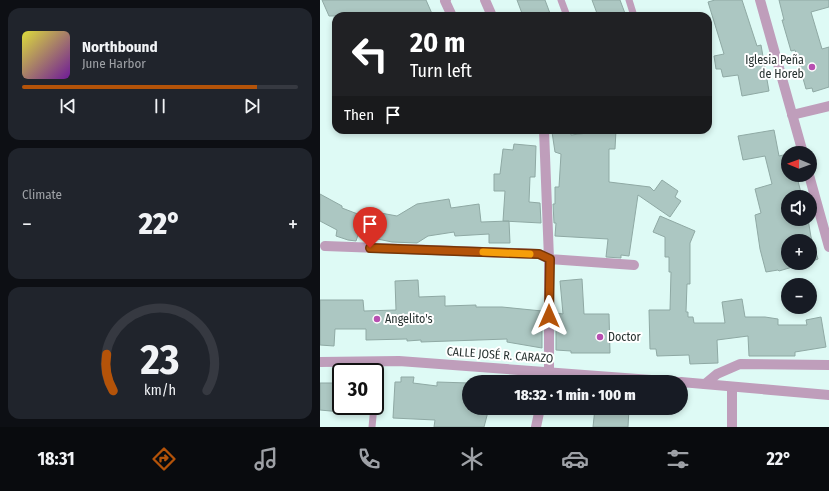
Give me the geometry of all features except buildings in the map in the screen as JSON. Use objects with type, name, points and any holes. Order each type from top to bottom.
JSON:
[{"type":"street","points":[[446,0],[445,1],[450,12]]},
{"type":"street","points":[[485,0],[490,12]]},
{"type":"street","points":[[760,0],[801,146]]},
{"type":"street","points":[[792,115],[829,106]]},
{"type":"street","points":[[544,134],[550,259],[547,375]]},
{"type":"street","points":[[811,182],[829,247]]},
{"type":"street","points":[[324,246],[539,254],[550,259],[634,265]]},
{"type":"street","name":"CALLE JOSÉ R. CARAZO","points":[[320,362],[399,361],[528,375]]},
{"type":"street","points":[[705,384],[717,374],[740,364],[829,365]]},
{"type":"street","name":"CALLE JOSÉ R. CARAZO","points":[[688,383],[829,395]]},
{"type":"street","points":[[732,387],[732,427]]},
{"type":"street","points":[[536,427],[539,415]]},
{"type":"lane","points":[[561,0],[566,12]]},
{"type":"lane","points":[[628,0],[632,12]]},
{"type":"lane","points":[[372,427],[373,415]]},
{"type":"slow traffic","points":[[483,252],[530,254]]},
{"type":"place","name":"Iglesia Peña de Horeb","points":[[812,67]]},
{"type":"place","name":"Angelito's","points":[[377,319]]},
{"type":"place","name":"Doctor","points":[[600,337]]},
{"type":"route","points":[[370,248],[539,254],[550,259],[549,316]]}]
